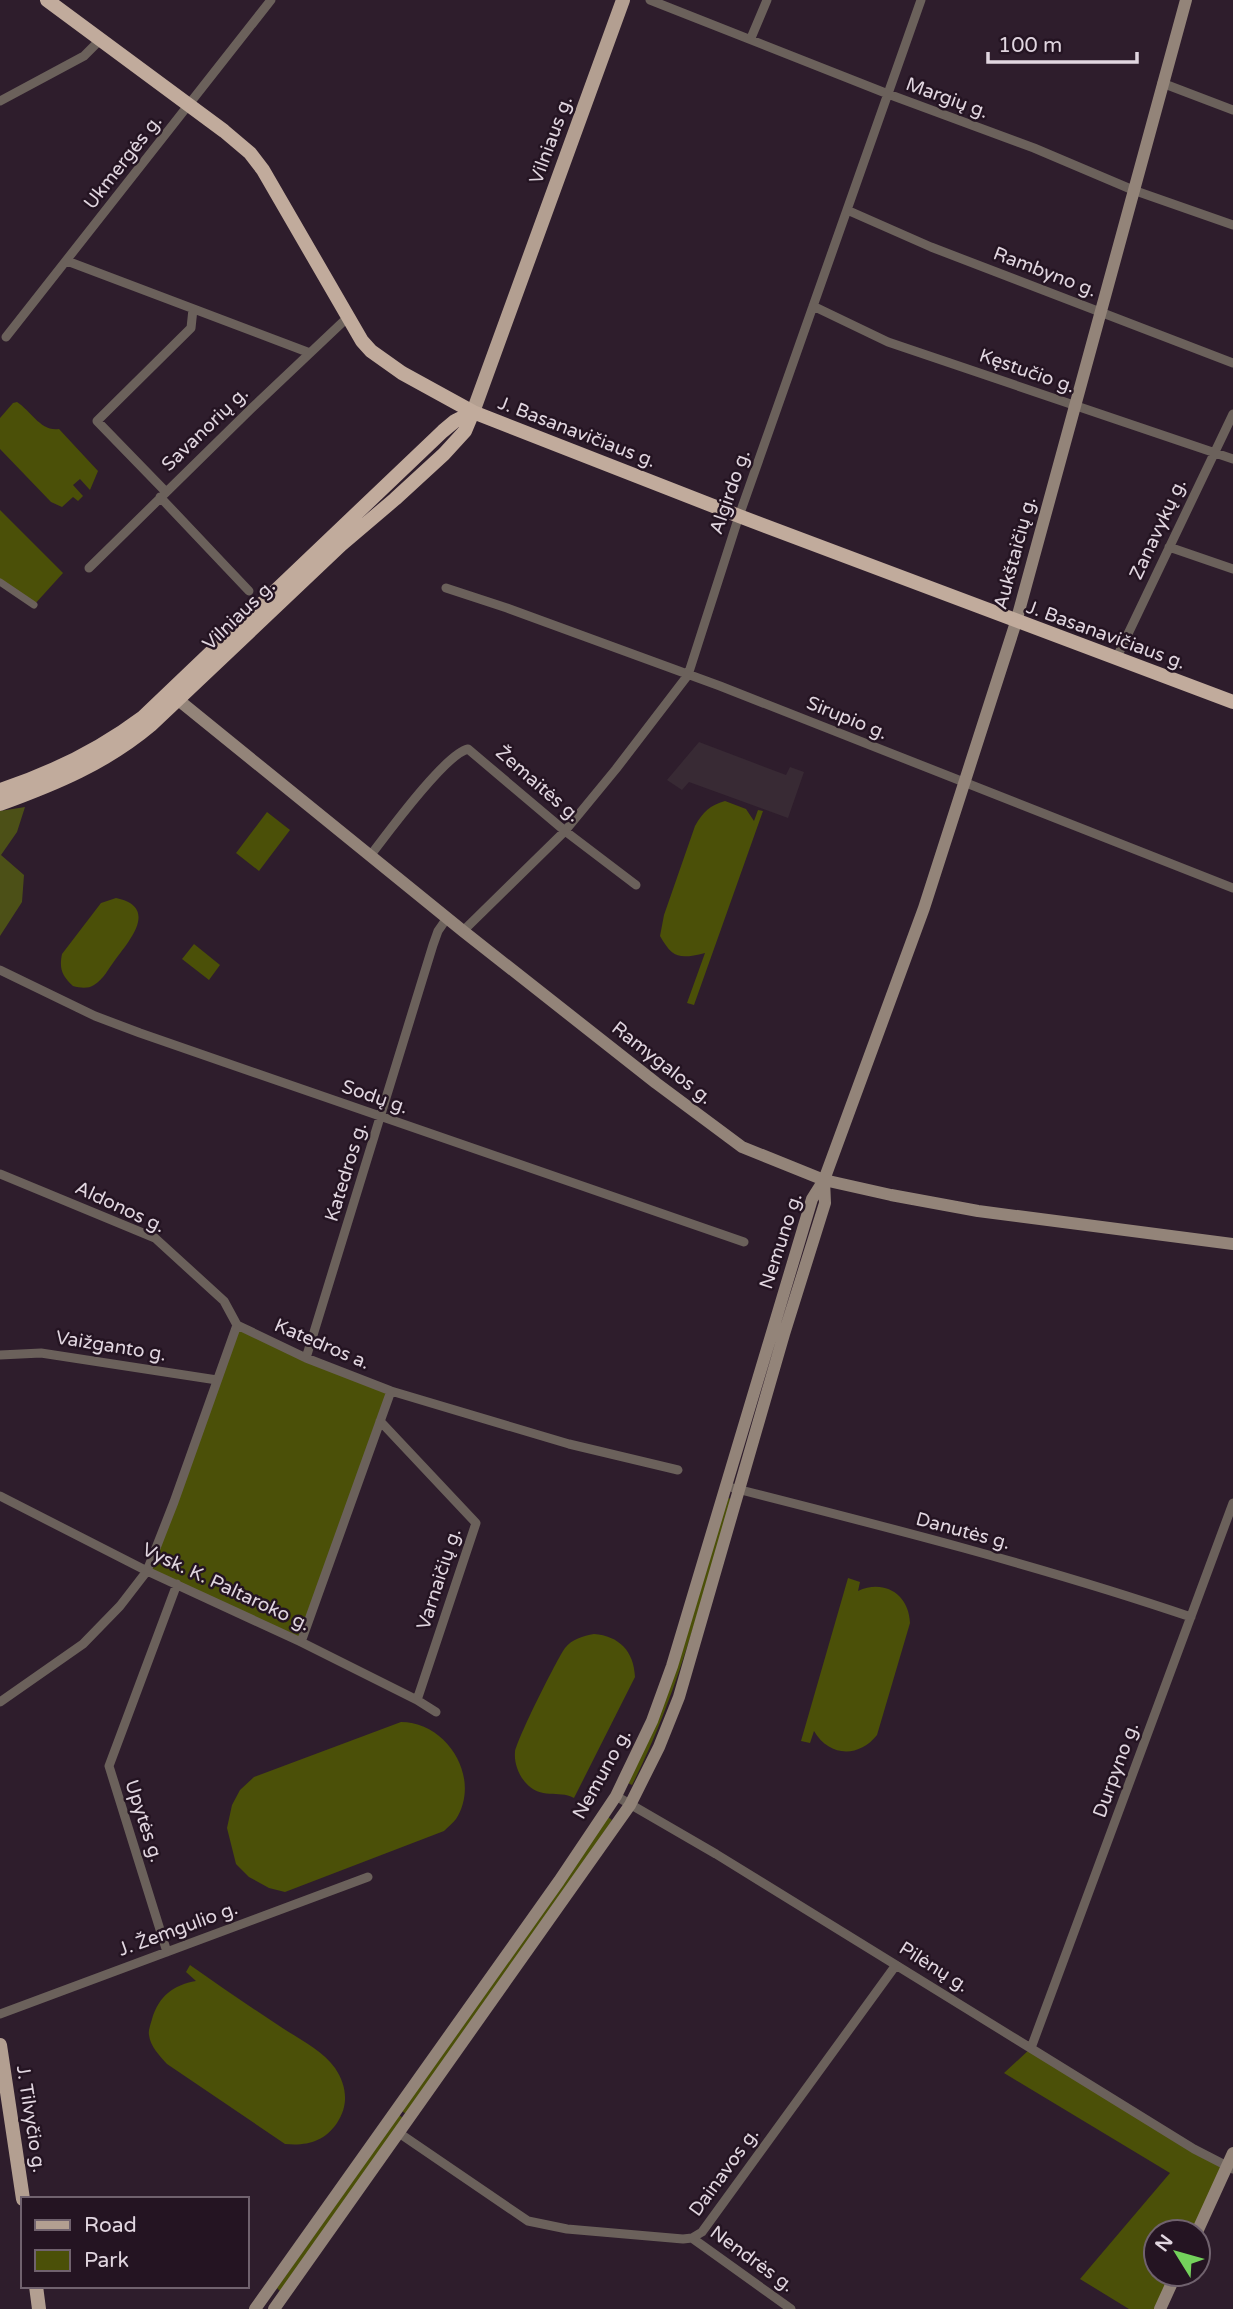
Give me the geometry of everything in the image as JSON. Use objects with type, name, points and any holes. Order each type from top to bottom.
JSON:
[{"type":"highway","name":"J. Basanavičiaus g.","points":[[47,0],[250,153],[263,170],[347,318],[362,341],[385,362],[473,412],[1016,622],[1233,702]]},
{"type":"highway","name":"Vilniaus g.","points":[[0,804],[85,769],[138,737],[173,697],[443,431],[473,412]]},
{"type":"highway","name":"Vilniaus g.","points":[[0,790],[72,762],[101,747],[173,697]]},
{"type":"main road","name":"Vilniaus g.","points":[[473,412],[623,0]]},
{"type":"main road","name":"Aukštaičių g.","points":[[850,1107],[919,923],[1016,622],[1186,0]]},
{"type":"main road","name":"Ramygalos g.","points":[[173,697],[463,931],[728,1138],[754,1153],[824,1180],[891,1195],[978,1211],[1233,1244]]},
{"type":"main road","name":"Nemuno g.","points":[[255,2309],[559,1881],[616,1796],[652,1721],[672,1666],[808,1212],[824,1180],[850,1107]]},
{"type":"main road","name":"Nemuno g.","points":[[274,2309],[631,1805],[660,1747],[679,1697],[784,1334],[825,1203],[824,1180]]},
{"type":"main road","name":"J. Tilvyčio g.","points":[[0,2045],[23,2197]]},
{"type":"main road","points":[[1204,2218],[1231,2162]]},
{"type":"main road","points":[[36,2288],[39,2309]]},
{"type":"main road","points":[[1160,2309],[1170,2288]]},
{"type":"street","name":"Ukmergės g.","points":[[3,340],[271,0]]},
{"type":"street","name":"Margių g.","points":[[650,0],[1030,147],[1133,190],[1233,225]]},
{"type":"street","points":[[751,38],[766,0]]},
{"type":"street","name":"Algirdo g.","points":[[463,931],[565,831],[688,675],[739,516],[921,0]]},
{"type":"street","points":[[0,101],[85,56],[101,39]]},
{"type":"street","points":[[1163,83],[1233,110]]},
{"type":"street","name":"Rambyno g.","points":[[847,210],[931,247],[1233,363]]},
{"type":"street","points":[[67,261],[310,353]]},
{"type":"street","name":"Kęstučio g.","points":[[813,306],[888,342],[1233,460]]},
{"type":"street","points":[[193,309],[191,328],[97,421],[249,591]]},
{"type":"street","name":"Savanorių g.","points":[[89,568],[347,318]]},
{"type":"street","name":"Zanavykų g.","points":[[1116,659],[1233,414]]},
{"type":"street","points":[[1169,547],[1233,569]]},
{"type":"street","points":[[0,582],[34,605]]},
{"type":"street","name":"Sirupio g.","points":[[446,588],[688,675],[1233,888]]},
{"type":"street","name":"Žemaitės g.","points":[[370,856],[421,792],[459,752],[468,748],[565,831],[636,885]]},
{"type":"street","name":"Katedros g.","points":[[306,1358],[433,945],[447,918]]},
{"type":"street","name":"Sodų g.","points":[[0,970],[95,1016],[744,1242]]},
{"type":"street","name":"Aldonos g.","points":[[0,1174],[155,1238],[224,1301],[237,1325]]},
{"type":"street","points":[[0,1702],[83,1644],[120,1606],[147,1571],[237,1325]]},
{"type":"street","name":"Katedros a.","points":[[237,1325],[306,1358],[391,1391]]},
{"type":"street","name":"Vaižganto g.","points":[[0,1355],[41,1353],[217,1380]]},
{"type":"street","points":[[301,1642],[391,1391],[569,1444],[678,1470]]},
{"type":"street","name":"Varnaičių g.","points":[[380,1421],[476,1523],[417,1700]]},
{"type":"street","name":"Danutės g.","points":[[725,1486],[991,1556],[1129,1595],[1191,1617]]},
{"type":"street","name":"Vysk. K. Paltaroko g.","points":[[0,1496],[147,1571],[301,1642],[436,1712]]},
{"type":"street","name":"Durpyno g.","points":[[1031,2048],[1233,1503]]},
{"type":"street","name":"Upytės g.","points":[[167,1952],[109,1766],[177,1584]]},
{"type":"street","name":"Pilėnų g.","points":[[616,1796],[716,1854],[1194,2149],[1231,2162]]},
{"type":"street","name":"J. Žemgulio g.","points":[[0,2014],[368,1877]]},
{"type":"street","name":"Dainavos g.","points":[[399,2133],[527,2221],[567,2229],[692,2238],[702,2232],[896,1965]]},
{"type":"street","name":"Nendrės g.","points":[[692,2238],[791,2309]]},
{"type":"shaded area","points":[[699,742],[786,775],[790,767],[804,772],[788,818],[689,782],[682,790],[667,780]]},
{"type":"green space","points":[[17,402],[41,424],[59,429],[98,471],[90,490],[80,479],[73,485],[83,496],[78,501],[73,497],[62,507],[51,502],[0,449],[0,418]]},
{"type":"green space","points":[[0,510],[63,573],[34,605],[0,582]]},
{"type":"green space","points":[[725,801],[746,809],[754,821],[758,810],[763,811],[694,1005],[687,1003],[705,953],[678,955],[669,949],[660,936],[664,915],[695,826],[707,810]]},
{"type":"green space","points":[[25,807],[17,832],[1,855],[24,875],[22,902],[0,936],[0,811]]},
{"type":"green space","points":[[267,812],[290,830],[259,871],[236,853]]},
{"type":"green space","points":[[116,898],[129,902],[136,909],[139,916],[133,934],[97,983],[87,988],[73,986],[62,972],[62,954],[101,903]]},
{"type":"green space","points":[[194,944],[220,965],[209,980],[182,959]]},
{"type":"green space","points":[[237,1325],[391,1391],[301,1642],[147,1571]]},
{"type":"green space","points":[[728,1498],[731,1499],[676,1681],[632,1785],[628,1783]]},
{"type":"green space","points":[[848,1578],[860,1582],[858,1591],[886,1588],[900,1597],[909,1613],[910,1623],[877,1735],[862,1748],[853,1751],[836,1750],[828,1746],[814,1731],[810,1743],[801,1741]]},
{"type":"green space","points":[[594,1634],[611,1638],[624,1646],[632,1660],[635,1677],[574,1798],[537,1791],[525,1782],[518,1772],[515,1756],[517,1744],[565,1648],[578,1638]]},
{"type":"green space","points":[[401,1722],[418,1724],[433,1731],[456,1755],[462,1770],[465,1787],[463,1803],[456,1819],[444,1831],[285,1892],[269,1888],[249,1877],[236,1864],[227,1828],[232,1805],[240,1790],[254,1777]]},
{"type":"green space","points":[[608,1817],[612,1820],[591,1851],[406,2114],[402,2111]]},
{"type":"green space","points":[[190,1965],[311,2046],[335,2068],[342,2082],[345,2102],[337,2123],[326,2135],[307,2143],[285,2144],[167,2064],[158,2054],[149,2035],[152,2019],[168,1993],[180,1985],[196,1981],[186,1972]]},
{"type":"green space","points":[[1031,2048],[1228,2165],[1203,2218],[1142,2218],[1142,2288],[1170,2288],[1160,2309],[1129,2309],[1080,2279],[1170,2173],[1004,2073]]},
{"type":"green space","points":[[399,2115],[403,2118],[280,2291],[277,2288]]}]
